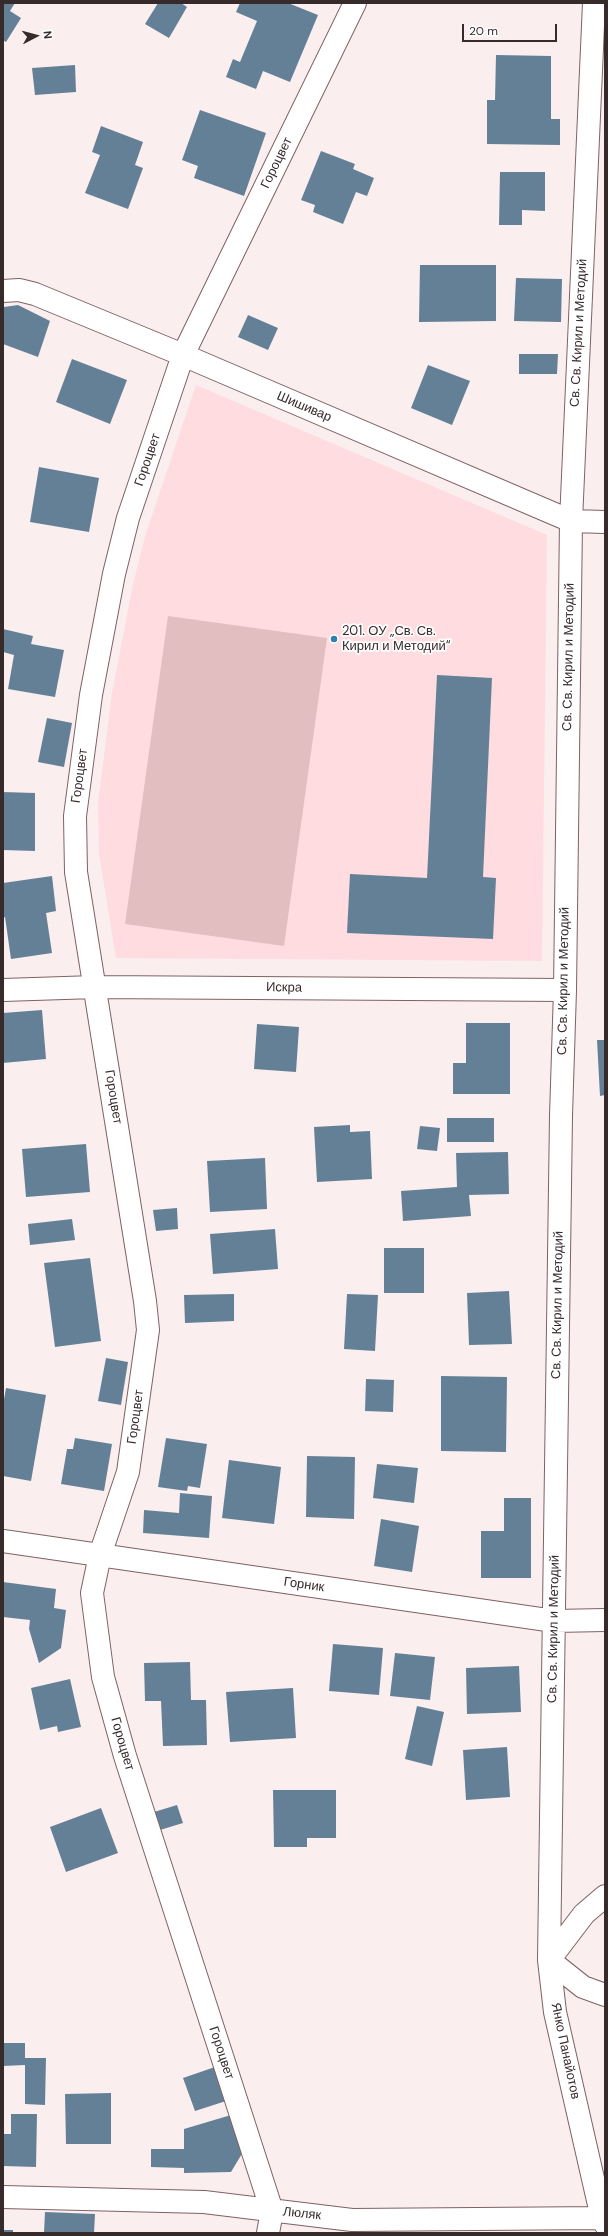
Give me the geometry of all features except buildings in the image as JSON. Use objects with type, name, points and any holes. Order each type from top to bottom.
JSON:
[{"type":"street","name":"Гороцвет","points":[[272,2211],[125,1756],[103,1677],[92,1593],[100,1555],[128,1472],[148,1330],[144,1293],[76,872],[75,816],[91,695],[114,574],[128,518],[183,355],[355,3]]},
{"type":"street","name":"Св. Св. Кирил и Методий","points":[[549,1960],[561,1123],[565,990],[570,521],[594,3]]},
{"type":"street","name":"Шишивар","points":[[3,291],[19,290],[35,294],[183,355],[570,521],[605,522]]},
{"type":"street","name":"Искра","points":[[3,990],[95,987],[565,990]]},
{"type":"street","name":"Горник","points":[[3,1541],[554,1621],[605,1620]]},
{"type":"street","points":[[605,1896],[584,1914],[549,1960],[584,1987],[605,1995]]},
{"type":"street","name":"Янко Панайотов","points":[[549,1960],[555,2012],[603,2221]]},
{"type":"street","name":"Люляк","points":[[3,2197],[204,2202],[352,2220],[603,2221]]},
{"type":"street","points":[[268,2233],[272,2211]]},
{"type":"shaded area","name":"201. ОУ „Св. Св. Кирил и Методий“","points":[[196,385],[547,535],[542,961],[116,958],[99,854],[98,803],[112,693],[133,584],[146,533]]},
{"type":"shaded area","points":[[168,616],[327,638],[284,946],[125,924]]},
{"type":"place","name":"201. ОУ „Св. Св. Кирил и Методий“","points":[[334,639]]}]
